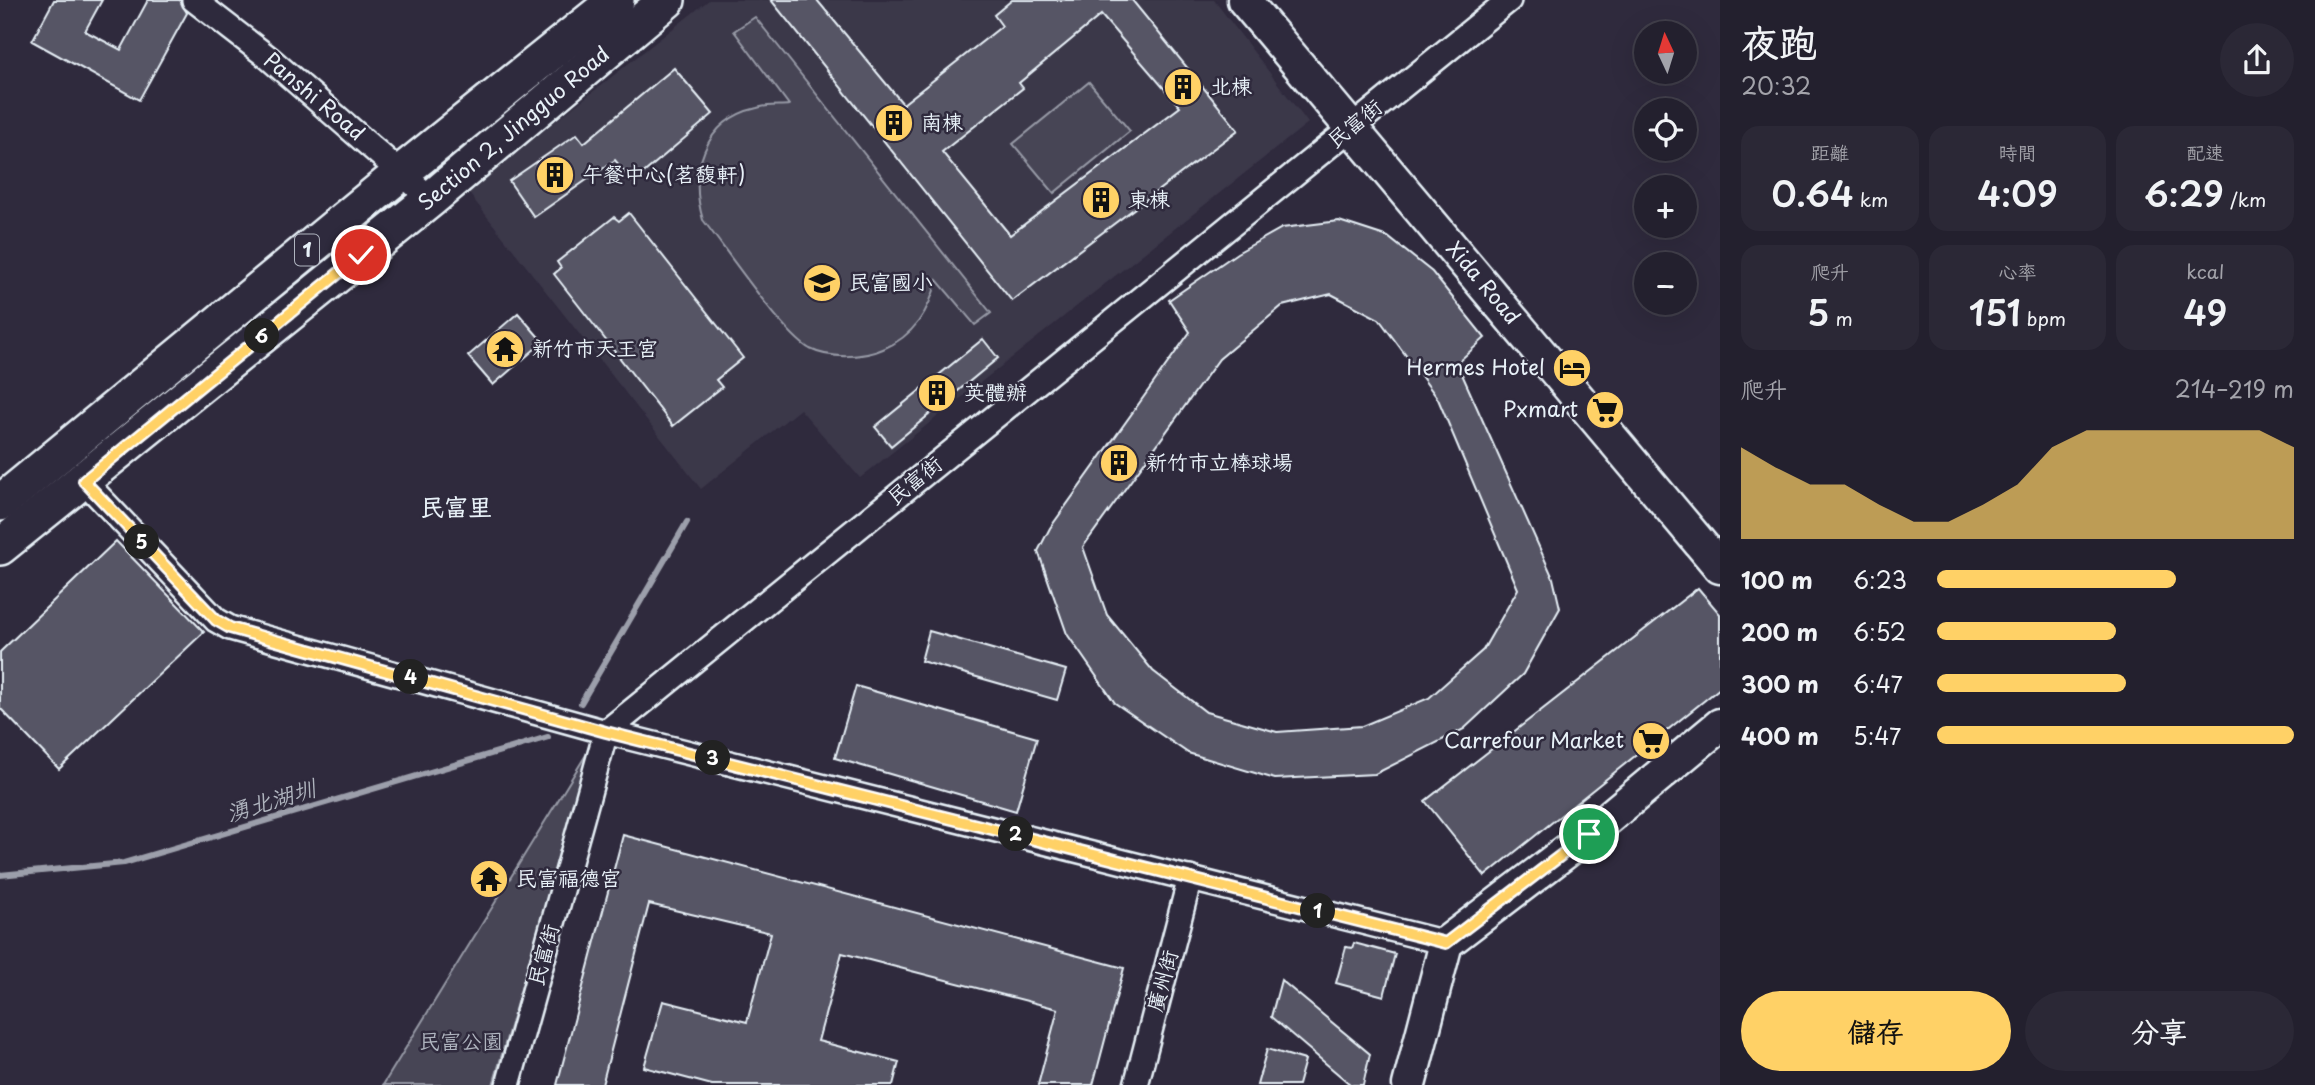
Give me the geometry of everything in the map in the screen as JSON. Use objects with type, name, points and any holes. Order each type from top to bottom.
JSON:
[{"type":"main road","name":"Section 2, Jingguo Road","points":[[0,503],[402,172],[616,0]]},
{"type":"main road","name":"Section 2, Jingguo Road","points":[[0,547],[431,198],[667,0]]},
{"type":"street","name":"Panshi Road","points":[[194,0],[269,58],[431,198]]},
{"type":"street","name":"Xida Road","points":[[1244,0],[1720,567]]},
{"type":"street","name":"民富街","points":[[508,1085],[606,732],[1509,0]]},
{"type":"street","points":[[84,481],[216,620],[230,628],[606,732],[1446,943]]},
{"type":"street","points":[[1409,1085],[1446,943],[1589,834],[1720,725]]},
{"type":"street","name":"廣州街","points":[[1136,1085],[1190,878]]},
{"type":"shaded area","name":"民富國小","points":[[709,0],[1214,0],[1308,123],[860,478],[800,409],[701,489],[467,191]]},
{"type":"green space","points":[[755,17],[991,313],[975,325],[937,280],[925,312],[912,330],[883,349],[846,356],[810,349],[770,309],[703,220],[698,184],[704,151],[712,136],[724,124],[739,114],[757,108],[789,105],[734,31]]},
{"type":"green space","points":[[1089,82],[1130,131],[1054,193],[1013,144]]},
{"type":"green space","name":"民富公園","points":[[592,745],[493,1085],[383,1085]]},
{"type":"building","points":[[54,0],[102,0],[85,31],[121,50],[148,0],[180,0],[187,13],[139,100],[32,41]]},
{"type":"building","points":[[771,0],[817,0],[903,104],[1002,26],[994,15],[1012,0],[1132,0],[1238,130],[1012,301]],"holes":[[[1101,15],[1180,107],[1010,235],[942,152],[1023,88],[1019,83]]]},
{"type":"building","points":[[674,68],[713,114],[633,182],[615,160],[534,217],[509,181],[577,134],[584,143]]},
{"type":"building","points":[[629,213],[743,358],[716,380],[722,387],[673,426],[554,274],[561,268],[557,262],[614,217],[619,221]]},
{"type":"building","name":"新竹市立棒球場","points":[[1339,221],[1388,237],[1432,272],[1485,338],[1457,363],[1553,578],[1560,608],[1523,674],[1464,729],[1375,774],[1275,779],[1188,753],[1115,703],[1067,634],[1038,551],[1050,528],[1190,332],[1169,300],[1237,253],[1282,228]],"holes":[[[1331,294],[1379,319],[1438,399],[1518,589],[1483,650],[1429,698],[1362,726],[1277,732],[1206,712],[1153,671],[1107,615],[1083,547],[1219,359],[1282,306]]]},
{"type":"building","name":"新竹市天王宮","points":[[518,313],[543,342],[493,385],[468,356]]},
{"type":"building","name":"英體辦","points":[[983,339],[998,358],[891,446],[875,427]]},
{"type":"building","points":[[116,541],[204,632],[59,769],[0,708],[0,652]]},
{"type":"building","points":[[1698,588],[1720,614],[1720,688],[1485,876],[1425,801]]},
{"type":"building","points":[[929,631],[1066,670],[1057,700],[921,661]]},
{"type":"building","points":[[856,686],[1037,738],[1016,811],[835,758]]},
{"type":"building","points":[[623,835],[1124,968],[1093,1085],[1038,1085],[1058,1009],[842,953],[818,1041],[899,1062],[893,1085],[712,1085],[644,1067],[663,1001],[747,1022],[771,933],[649,904],[602,1085],[557,1085]]},
{"type":"building","name":"民富福德宮","points":[[487,865],[502,874],[491,894],[475,884]]},
{"type":"building","points":[[1354,943],[1395,954],[1384,996],[1336,983],[1346,947],[1352,948]]},
{"type":"building","points":[[1281,980],[1370,1054],[1363,1085],[1351,1085],[1271,1017]]},
{"type":"building","points":[[1267,1049],[1305,1060],[1298,1085],[1257,1085]]},
{"type":"waterway","name":"湧北湖圳","points":[[581,703],[687,522]]},
{"type":"waterway","name":"湧北湖圳","points":[[0,875],[124,863],[548,737]]},
{"type":"place","name":"北棟","points":[[1183,87]]},
{"type":"place","name":"南棟","points":[[894,123]]},
{"type":"place","name":"午餐中心(茗馥軒)","points":[[555,175]]},
{"type":"place","name":"東棟","points":[[1101,200]]},
{"type":"place","name":"民富國小","points":[[822,283]]},
{"type":"place","name":"新竹市天王宮","points":[[505,349]]},
{"type":"place","name":"Hermes Hotel","points":[[1572,368]]},
{"type":"place","name":"英體辦","points":[[937,393]]},
{"type":"place","name":"Pxmart","points":[[1605,410]]},
{"type":"place","name":"新竹市立棒球場","points":[[1119,463]]},
{"type":"place","name":"Carrefour Market","points":[[1651,741]]},
{"type":"place","name":"民富福德宮","points":[[489,879]]},
{"type":"district","name":"民富里","points":[[456,508]]},
{"type":"route","points":[[361,255],[84,481],[216,620],[230,628],[606,732],[1446,943],[1589,834]]}]
